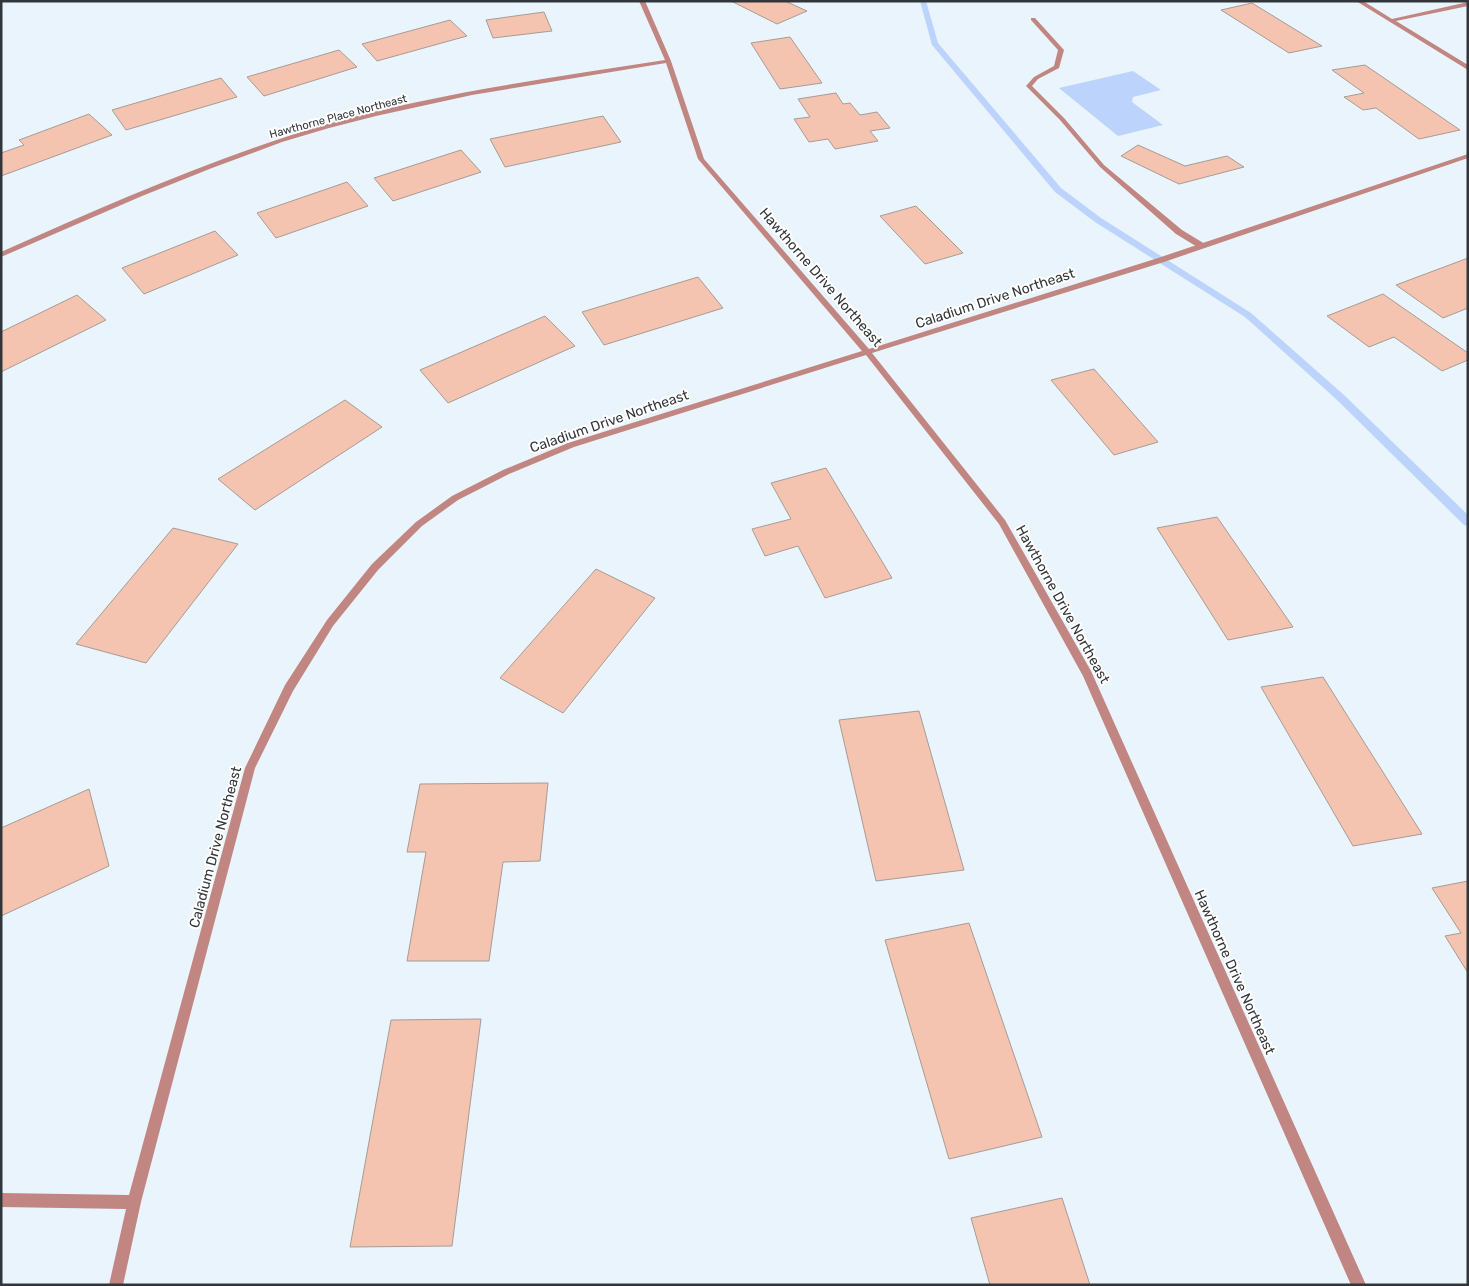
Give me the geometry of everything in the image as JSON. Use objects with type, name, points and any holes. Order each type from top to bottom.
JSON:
[{"type":"street","name":"Hawthorne Drive Northeast","points":[[642,1],[668,61],[701,159],[868,353],[1002,522],[1088,674],[1359,1285]]},
{"type":"street","points":[[1359,1],[1393,20],[1468,68]]},
{"type":"street","points":[[1393,20],[1468,4]]},
{"type":"street","points":[[1033,19],[1061,50],[1057,66],[1036,78],[1030,86],[1062,119],[1102,166],[1179,232],[1202,246]]},
{"type":"street","name":"Hawthorne Place Northeast","points":[[1,256],[124,200],[281,141],[365,117],[442,100],[668,61]]},
{"type":"street","name":"Caladium Drive Northeast","points":[[116,1285],[134,1202],[250,768],[289,688],[330,623],[375,567],[419,524],[455,498],[506,472],[571,445],[868,353],[1202,246],[1468,156]]},
{"type":"street","points":[[1,1200],[134,1202]]},
{"type":"water","points":[[1133,71],[1161,90],[1133,97],[1132,102],[1163,125],[1118,136],[1059,88]]},
{"type":"building","points":[[731,1],[785,1],[807,11],[777,24]]},
{"type":"building","points":[[1252,3],[1322,46],[1289,53],[1221,10]]},
{"type":"building","points":[[544,12],[552,31],[493,38],[486,20]]},
{"type":"building","points":[[450,20],[467,36],[377,61],[362,44]]},
{"type":"building","points":[[790,37],[822,83],[780,89],[751,43]]},
{"type":"building","points":[[339,50],[357,67],[264,96],[247,77]]},
{"type":"building","points":[[1365,65],[1460,130],[1419,139],[1376,108],[1363,110],[1344,97],[1364,93],[1332,70]]},
{"type":"building","points":[[221,78],[237,97],[126,130],[112,110]]},
{"type":"building","points":[[836,93],[843,104],[850,103],[860,115],[877,112],[890,128],[870,131],[878,141],[835,149],[828,139],[809,142],[794,119],[810,117],[798,99]]},
{"type":"building","points":[[89,114],[112,135],[1,176],[1,153],[24,145],[19,140]]},
{"type":"building","points":[[603,116],[621,142],[505,167],[490,139]]},
{"type":"building","points":[[1138,145],[1185,166],[1227,156],[1244,167],[1179,184],[1121,156]]},
{"type":"building","points":[[461,150],[481,172],[393,201],[374,178]]},
{"type":"building","points":[[347,182],[368,206],[276,238],[257,213]]},
{"type":"building","points":[[916,206],[963,253],[925,264],[880,216]]},
{"type":"building","points":[[215,231],[238,255],[144,294],[122,268]]},
{"type":"building","points":[[1468,258],[1468,308],[1443,318],[1396,285]]},
{"type":"building","points":[[698,277],[723,308],[604,345],[582,312]]},
{"type":"building","points":[[1383,294],[1468,353],[1468,360],[1442,371],[1394,337],[1369,347],[1327,316]]},
{"type":"building","points":[[77,295],[106,320],[1,372],[1,332]]},
{"type":"building","points":[[545,316],[575,346],[448,403],[420,370]]},
{"type":"building","points":[[1094,369],[1158,442],[1114,455],[1051,380]]},
{"type":"building","points":[[345,400],[382,427],[255,510],[218,479]]},
{"type":"building","points":[[826,468],[892,578],[825,598],[798,546],[765,556],[752,529],[791,519],[771,483]]},
{"type":"building","points":[[1217,517],[1293,627],[1228,640],[1157,528]]},
{"type":"building","points":[[173,528],[238,544],[146,663],[76,644]]},
{"type":"building","points":[[596,569],[655,598],[563,713],[500,678]]},
{"type":"building","points":[[1323,677],[1422,834],[1353,846],[1261,687]]},
{"type":"building","points":[[919,711],[964,870],[876,881],[839,720]]},
{"type":"building","points":[[548,783],[540,861],[503,862],[489,961],[407,961],[426,852],[407,852],[420,784]]},
{"type":"building","points":[[89,789],[109,866],[1,916],[1,828]]},
{"type":"building","points":[[1468,881],[1468,973],[1445,936],[1461,933],[1432,888]]},
{"type":"building","points":[[969,923],[1042,1137],[949,1159],[885,940]]},
{"type":"building","points":[[481,1019],[452,1246],[350,1247],[391,1020]]},
{"type":"building","points":[[1062,1198],[1090,1285],[990,1285],[971,1218]]},
{"type":"waterway","points":[[923,1],[935,43],[1058,190],[1098,220],[1248,315],[1340,397],[1468,522]]}]
